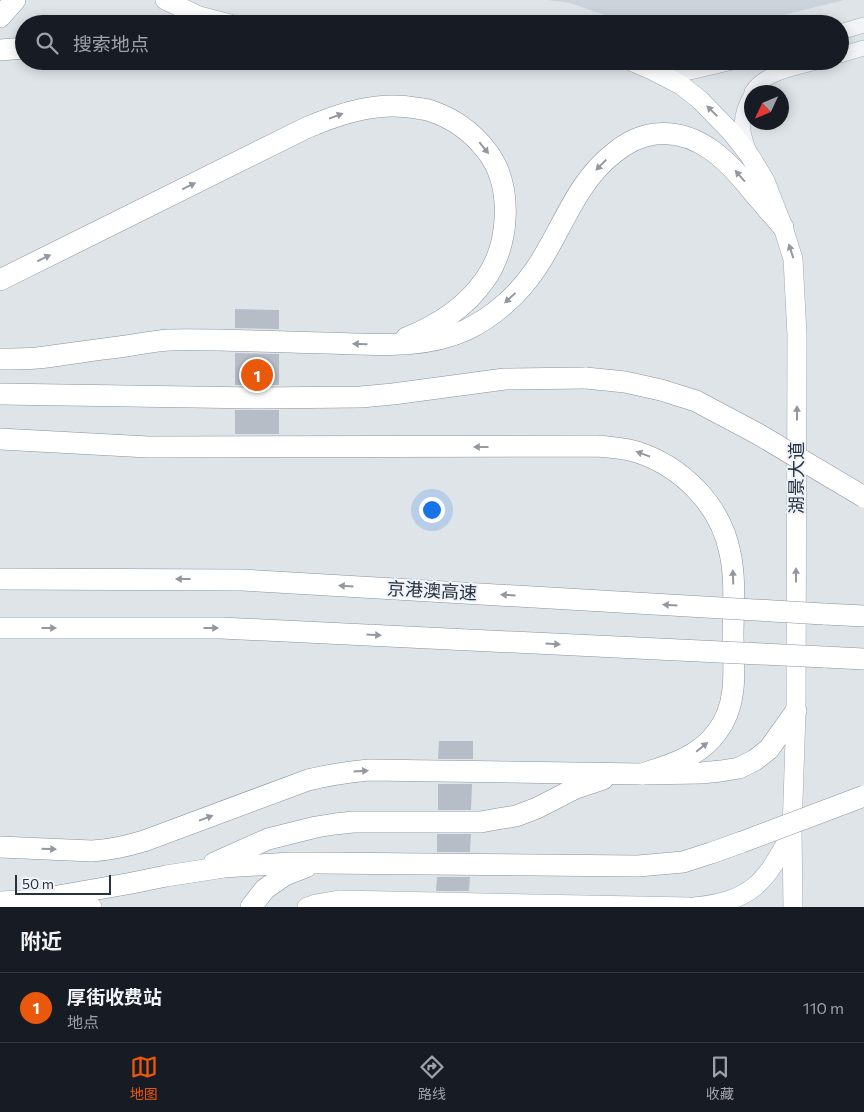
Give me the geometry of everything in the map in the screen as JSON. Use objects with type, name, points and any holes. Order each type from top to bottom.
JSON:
[{"type":"highway","points":[[0,17],[15,0]]},
{"type":"highway","points":[[0,50],[15,49]]},
{"type":"highway","points":[[0,280],[306,128],[343,113],[364,108],[408,106],[430,110],[454,121],[472,134],[487,151],[498,171],[504,192],[505,228],[494,264],[471,298],[460,308],[438,322],[391,344]]},
{"type":"highway","points":[[0,359],[36,358],[166,340],[391,344],[430,342],[467,330],[496,310],[534,272],[546,254],[570,206],[588,179],[608,158],[630,142],[656,134],[672,134],[690,138],[726,160],[783,227]]},
{"type":"highway","points":[[0,394],[257,398],[361,397],[505,379],[586,378],[625,382],[661,390],[696,402],[758,434],[864,498]]},
{"type":"highway","points":[[0,439],[148,447],[596,446],[636,452],[656,459],[674,469],[690,482],[716,515],[730,553],[733,574],[734,676],[732,697],[727,715],[718,732],[692,756],[673,764],[598,780],[576,788],[537,808],[516,816],[481,822],[353,822],[335,824],[268,839],[195,871]]},
{"type":"highway","name":"京港澳高速","points":[[0,579],[242,580],[864,616]]},
{"type":"highway","points":[[0,628],[221,628],[864,659]]},
{"type":"highway","points":[[0,847],[92,851],[125,846],[144,841],[308,780],[347,772],[369,770],[633,774],[701,773],[739,768],[755,760],[769,749],[796,712]]},
{"type":"highway","points":[[41,899],[195,871],[291,863],[638,866],[682,862],[742,842],[864,796]]},
{"type":"highway","points":[[251,907],[265,888],[285,875],[316,863]]},
{"type":"main road","points":[[165,0],[196,15]]},
{"type":"main road","name":"湖景大道","points":[[650,70],[681,85],[700,100],[732,133],[750,156],[765,181],[793,259],[797,335],[796,712],[792,831],[769,872],[760,883],[732,900],[694,907]]},
{"type":"main road","points":[[792,831],[793,907]]},
{"type":"main road","points":[[0,900],[41,899],[92,907]]},
{"type":"main road","points":[[307,907],[339,900],[689,907]]},
{"type":"street","points":[[849,30],[864,26]]},
{"type":"street","points":[[849,52],[864,48]]},
{"type":"street","points":[[662,70],[690,72],[699,70]]},
{"type":"street","points":[[758,85],[770,76],[790,70]]},
{"type":"street","points":[[744,111],[741,121],[750,156]]},
{"type":"shaded area","points":[[547,0],[844,0],[783,15],[605,15],[570,3]]},
{"type":"building","points":[[235,309],[279,310],[279,329],[235,328]]},
{"type":"building","points":[[235,353],[279,354],[279,385],[235,385]]},
{"type":"building","points":[[235,410],[279,410],[279,434],[235,434]]},
{"type":"building","points":[[439,741],[473,741],[473,759],[438,759]]},
{"type":"building","points":[[438,784],[472,784],[471,810],[438,810]]},
{"type":"building","points":[[437,834],[471,834],[470,852],[437,852]]},
{"type":"building","points":[[437,877],[470,877],[469,891],[436,891]]},
{"type":"place","name":"厚街收费站","points":[[257,375]]}]
